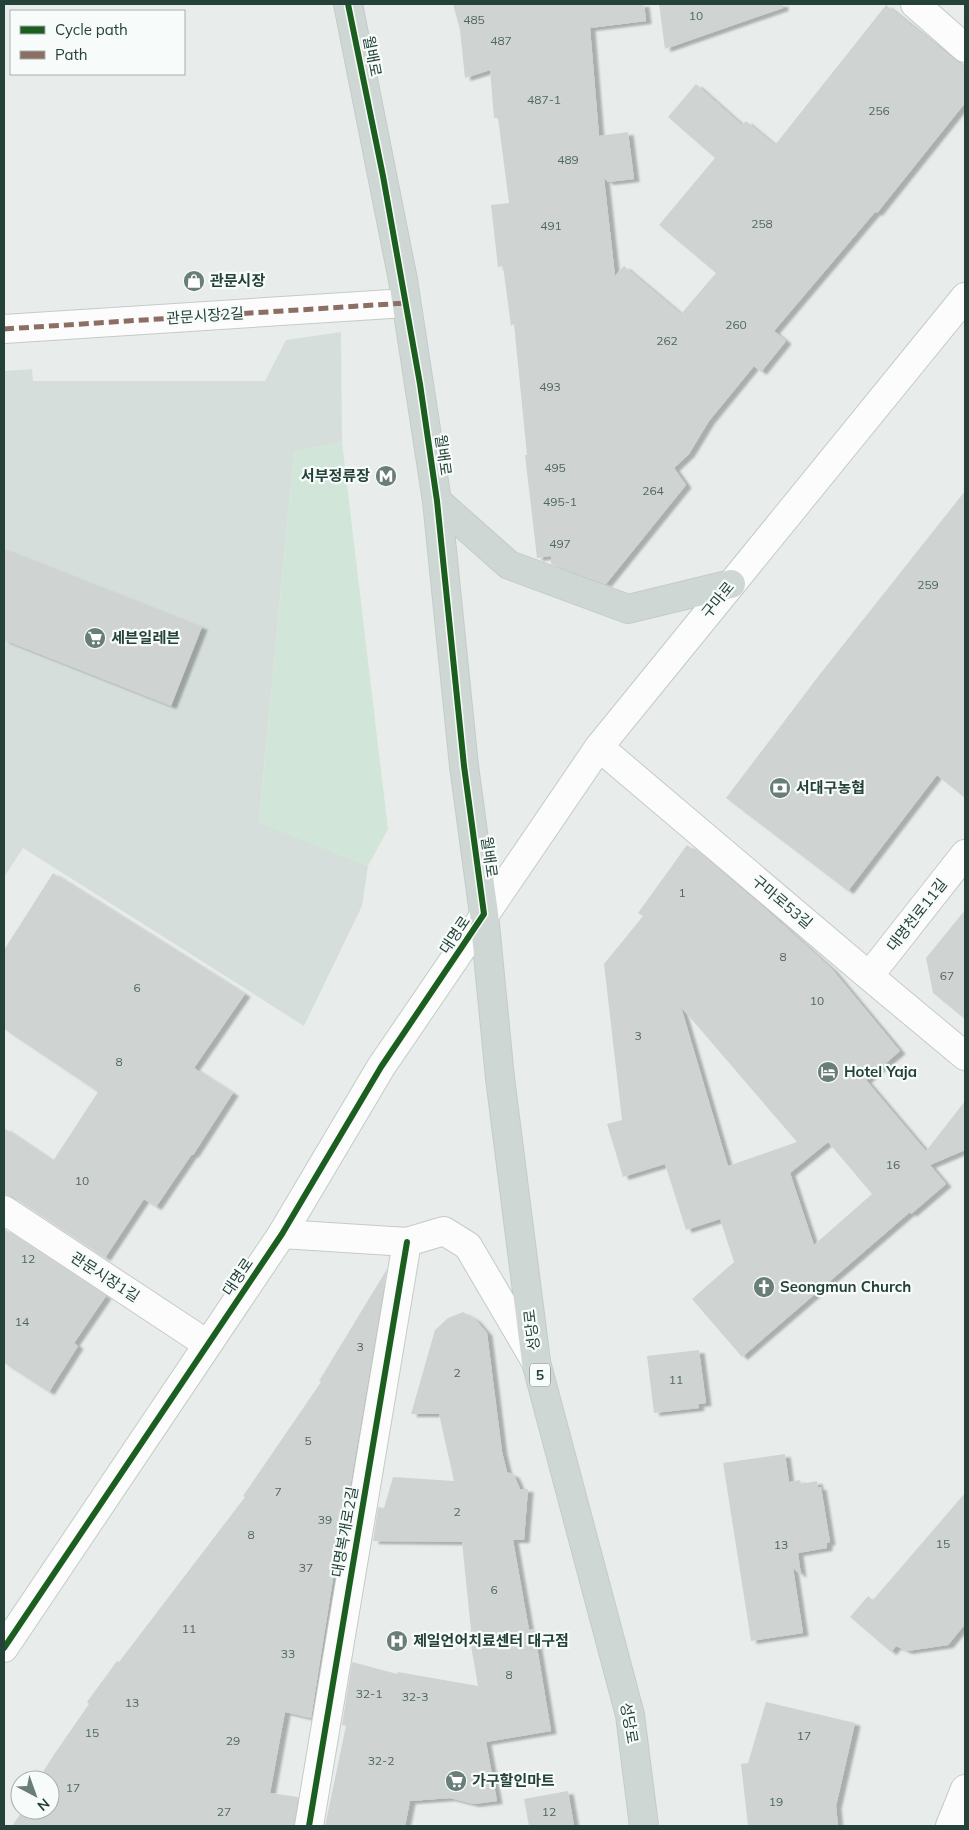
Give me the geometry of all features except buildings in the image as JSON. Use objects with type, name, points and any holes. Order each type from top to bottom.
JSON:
[{"type":"main road","name":"월배로","points":[[348,4],[383,176],[406,303],[437,501],[464,766],[484,914]]},
{"type":"main road","points":[[437,501],[509,565],[628,609],[731,584]]},
{"type":"main road","name":"성당로","points":[[484,914],[500,1078],[536,1362],[630,1715],[644,1826]]},
{"type":"street","points":[[915,4],[965,48]]},
{"type":"street","name":"구마로","points":[[484,914],[599,747],[965,297]]},
{"type":"street","name":"관문시장2길","points":[[4,329],[406,303]]},
{"type":"street","name":"구마로53길","points":[[599,747],[965,1056]]},
{"type":"street","name":"대명천로11길","points":[[869,976],[965,854]]},
{"type":"street","name":"대명로","points":[[4,1648],[282,1234],[381,1067],[484,914]]},
{"type":"street","name":"관문시장1길","points":[[4,1210],[207,1344]]},
{"type":"street","points":[[282,1234],[407,1242],[444,1231],[468,1246],[536,1362]]},
{"type":"street","name":"대명복개로2길","points":[[309,1826],[407,1242]]},
{"type":"street","points":[[950,1826],[965,1789]]},
{"type":"shaded area","name":"서부정류장","points":[[341,332],[342,442],[294,452],[259,822],[368,866],[362,906],[304,1026],[23,848],[4,877],[4,371],[32,369],[33,381],[265,381],[286,340]]},
{"type":"green space","points":[[342,442],[388,829],[368,866],[259,823],[294,452]]},
{"type":"marked path","points":[[4,329],[406,303]]},
{"type":"cycle path","points":[[4,1648],[282,1234],[381,1067],[484,914],[464,766],[437,501],[420,384],[383,176],[348,4]]},
{"type":"cycle path","points":[[309,1826],[407,1242]]},
{"type":"place","name":"관문시장","points":[[194,281]]},
{"type":"place","name":"서부정류장","points":[[386,476]]},
{"type":"place","name":"세븐일레븐","points":[[95,638]]},
{"type":"place","name":"서대구농협","points":[[780,788]]},
{"type":"place","name":"Hotel Yaja","points":[[828,1072]]},
{"type":"place","name":"Seongmun Church","points":[[764,1287]]},
{"type":"place","name":"제일언어치료센터 대구점","points":[[397,1641]]},
{"type":"place","name":"가구할인마트","points":[[456,1781]]}]
